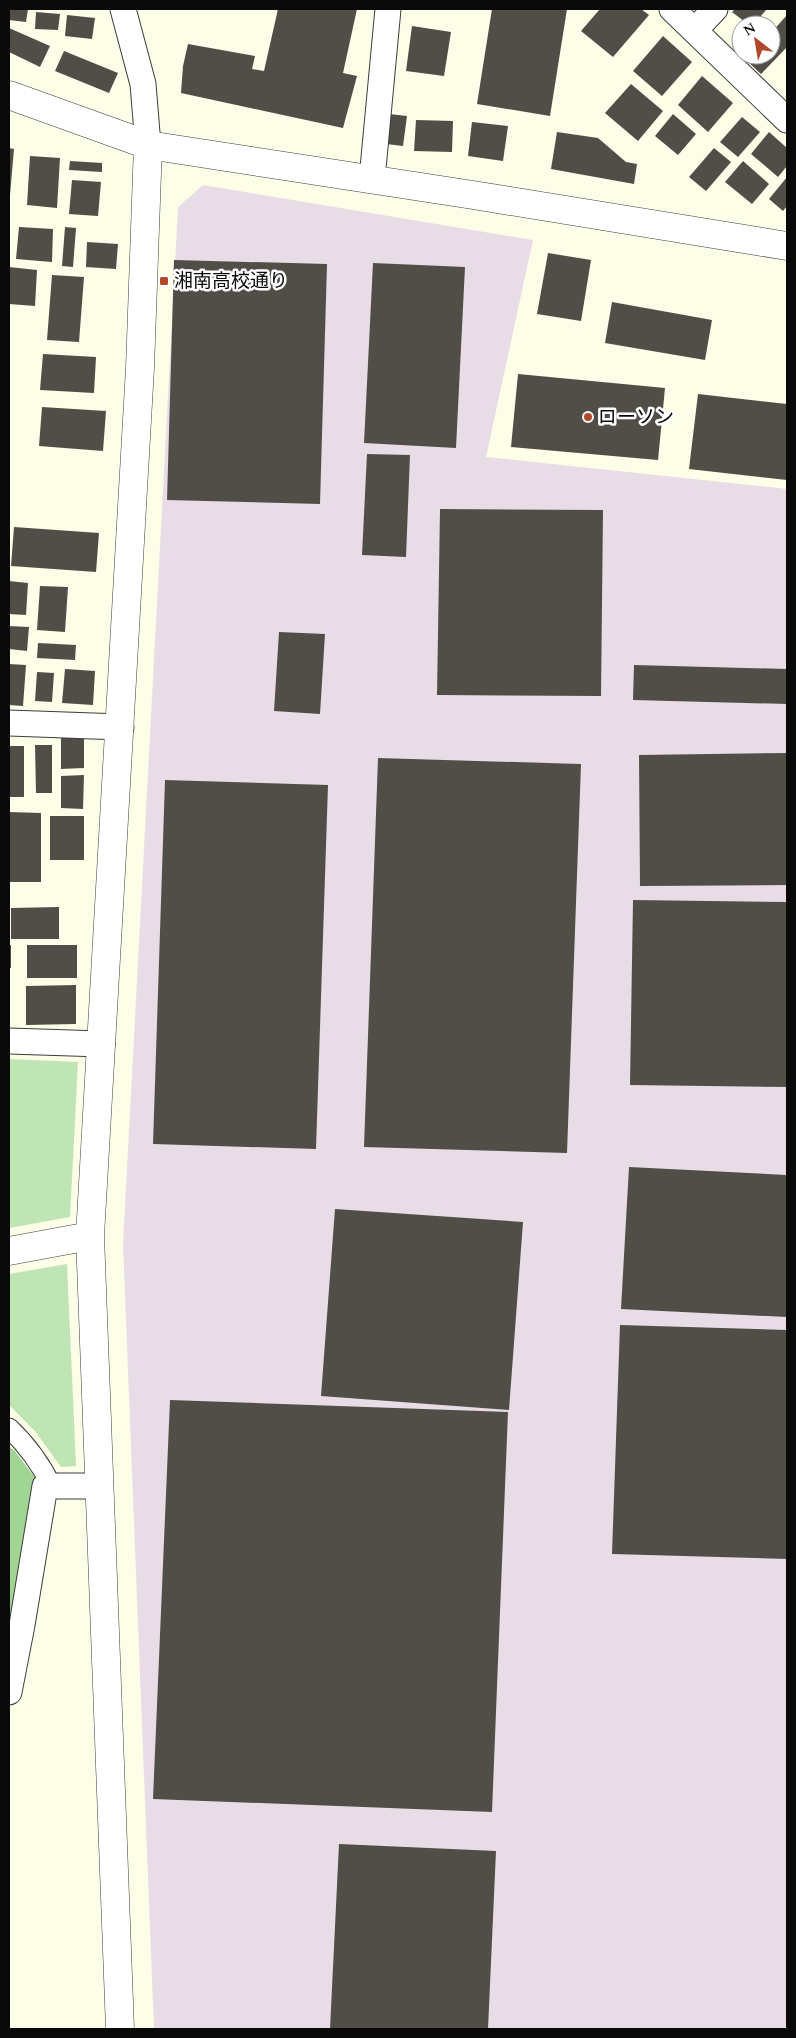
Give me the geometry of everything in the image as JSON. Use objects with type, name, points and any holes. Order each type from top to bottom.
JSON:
[{"type":"street","points":[[120,2029],[90,1236],[140,368],[148,145],[143,84],[123,9]]},
{"type":"street","points":[[372,180],[388,9]]},
{"type":"street","points":[[672,9],[787,120]]},
{"type":"street","points":[[695,30],[715,9]]},
{"type":"street","points":[[9,95],[148,145],[787,246]]},
{"type":"street","points":[[9,723],[120,727]]},
{"type":"street","points":[[9,1041],[102,1044]]},
{"type":"street","points":[[9,1251],[90,1236]]},
{"type":"street","points":[[9,1428],[41,1465],[52,1487]]},
{"type":"street","points":[[9,1692],[45,1486],[100,1486]]},
{"type":"shaded area","points":[[203,185],[533,240],[486,457],[787,489],[787,2029],[154,2029],[123,1244],[178,207]]},
{"type":"green space","points":[[9,1059],[78,1062],[70,1217],[9,1228]]},
{"type":"green space","points":[[67,1264],[76,1466],[61,1467],[35,1431],[9,1405],[9,1274]]},
{"type":"green space","points":[[9,1447],[14,1450],[39,1483],[9,1655]]},
{"type":"building","points":[[9,9],[28,9],[26,22],[9,20]]},
{"type":"building","points":[[278,9],[357,9],[343,73],[357,76],[343,128],[181,93],[183,66],[188,44],[255,56],[252,69],[264,71]]},
{"type":"building","points":[[492,9],[567,9],[550,116],[477,104]]},
{"type":"building","points":[[600,9],[641,9],[649,15],[613,57],[581,31]]},
{"type":"building","points":[[735,9],[767,9],[762,15],[736,15],[732,12]]},
{"type":"building","points":[[36,12],[60,14],[58,30],[35,29]]},
{"type":"building","points":[[67,15],[95,18],[92,39],[65,36]]},
{"type":"building","points":[[787,15],[787,47],[781,53],[781,22]]},
{"type":"building","points":[[412,26],[451,32],[444,76],[406,71]]},
{"type":"building","points":[[9,28],[50,46],[40,67],[9,52]]},
{"type":"building","points":[[663,36],[692,62],[662,96],[633,71]]},
{"type":"building","points":[[64,51],[118,73],[109,93],[55,71]]},
{"type":"building","points":[[751,65],[770,65],[761,74]]},
{"type":"building","points":[[702,76],[733,103],[708,132],[678,105]]},
{"type":"building","points":[[631,84],[663,111],[638,141],[605,113]]},
{"type":"building","points":[[389,114],[407,116],[403,146],[386,144]]},
{"type":"building","points":[[673,114],[696,134],[678,155],[655,136]]},
{"type":"building","points":[[742,117],[760,132],[738,157],[720,142]]},
{"type":"building","points":[[416,120],[453,121],[452,152],[414,151]]},
{"type":"building","points":[[472,122],[508,126],[503,161],[468,156]]},
{"type":"building","points":[[557,132],[598,138],[626,162],[637,164],[634,184],[551,169]]},
{"type":"building","points":[[769,132],[787,148],[787,166],[778,177],[751,154]]},
{"type":"building","points":[[9,148],[14,149],[10,195],[9,195]]},
{"type":"building","points":[[714,148],[731,162],[706,191],[689,177]]},
{"type":"building","points":[[30,156],[60,158],[57,208],[27,205]]},
{"type":"building","points":[[70,161],[102,163],[102,172],[69,170]]},
{"type":"building","points":[[743,161],[769,184],[752,204],[725,182]]},
{"type":"building","points":[[787,177],[787,206],[783,211],[769,199]]},
{"type":"building","points":[[72,180],[101,182],[98,216],[69,214]]},
{"type":"building","points":[[19,227],[53,229],[52,262],[16,259]]},
{"type":"building","points":[[65,227],[76,228],[73,267],[62,266]]},
{"type":"building","points":[[87,242],[118,244],[116,269],[86,267]]},
{"type":"building","points":[[548,253],[591,260],[581,321],[537,314]]},
{"type":"building","points":[[174,260],[327,264],[320,504],[167,500]]},
{"type":"building","points":[[373,263],[465,267],[456,448],[364,443]]},
{"type":"building","points":[[9,267],[37,270],[35,306],[9,304]]},
{"type":"building","points":[[52,275],[84,277],[79,342],[47,340]]},
{"type":"building","points":[[612,302],[712,320],[705,360],[605,343]]},
{"type":"building","points":[[43,354],[96,357],[94,393],[40,390]]},
{"type":"building","name":"ローソン","points":[[518,374],[665,388],[658,460],[511,447]]},
{"type":"building","points":[[698,394],[787,404],[787,480],[689,469]]},
{"type":"building","points":[[42,407],[106,411],[103,451],[39,446]]},
{"type":"building","points":[[367,454],[410,455],[406,557],[362,555]]},
{"type":"building","points":[[440,509],[603,510],[601,696],[437,695]]},
{"type":"building","points":[[14,527],[99,533],[96,572],[11,566]]},
{"type":"building","points":[[9,581],[28,583],[26,615],[9,614]]},
{"type":"building","points":[[40,586],[68,587],[65,632],[37,630]]},
{"type":"building","points":[[9,626],[29,627],[27,651],[9,649]]},
{"type":"building","points":[[279,632],[325,634],[320,714],[274,711]]},
{"type":"building","points":[[38,643],[76,645],[75,660],[37,658]]},
{"type":"building","points":[[9,664],[26,665],[23,706],[9,705]]},
{"type":"building","points":[[634,665],[787,669],[787,704],[633,700]]},
{"type":"building","points":[[65,669],[95,671],[93,705],[62,703]]},
{"type":"building","points":[[37,672],[54,673],[52,702],[35,701]]},
{"type":"building","points":[[61,738],[84,738],[84,768],[61,769]]},
{"type":"building","points":[[35,745],[52,745],[52,793],[36,793]]},
{"type":"building","points":[[9,746],[24,746],[24,797],[9,797]]},
{"type":"building","points":[[787,753],[787,885],[640,886],[639,755]]},
{"type":"building","points":[[378,758],[581,764],[567,1153],[364,1147]]},
{"type":"building","points":[[84,775],[83,809],[61,808],[61,776]]},
{"type":"building","points":[[165,780],[328,785],[316,1149],[153,1144]]},
{"type":"building","points":[[9,812],[41,813],[41,882],[9,882]]},
{"type":"building","points":[[50,816],[84,816],[84,860],[50,860]]},
{"type":"building","points":[[633,900],[787,902],[787,1087],[630,1085]]},
{"type":"building","points":[[59,907],[59,939],[11,939],[11,908]]},
{"type":"building","points":[[9,945],[11,945],[11,968],[9,968]]},
{"type":"building","points":[[27,945],[77,945],[77,978],[27,978]]},
{"type":"building","points":[[76,985],[76,1024],[26,1025],[26,986]]},
{"type":"building","points":[[629,1167],[787,1175],[787,1317],[621,1309]]},
{"type":"building","points":[[335,1209],[523,1222],[509,1410],[321,1396]]},
{"type":"building","points":[[620,1325],[787,1330],[787,1559],[612,1554]]},
{"type":"building","points":[[170,1400],[508,1412],[492,1812],[153,1799]]},
{"type":"building","points":[[339,1844],[496,1851],[488,2029],[330,2029]]},
{"type":"place","name":"湘南高校通り","points":[[164,281]]},
{"type":"place","name":"ローソン","points":[[588,417]]}]
